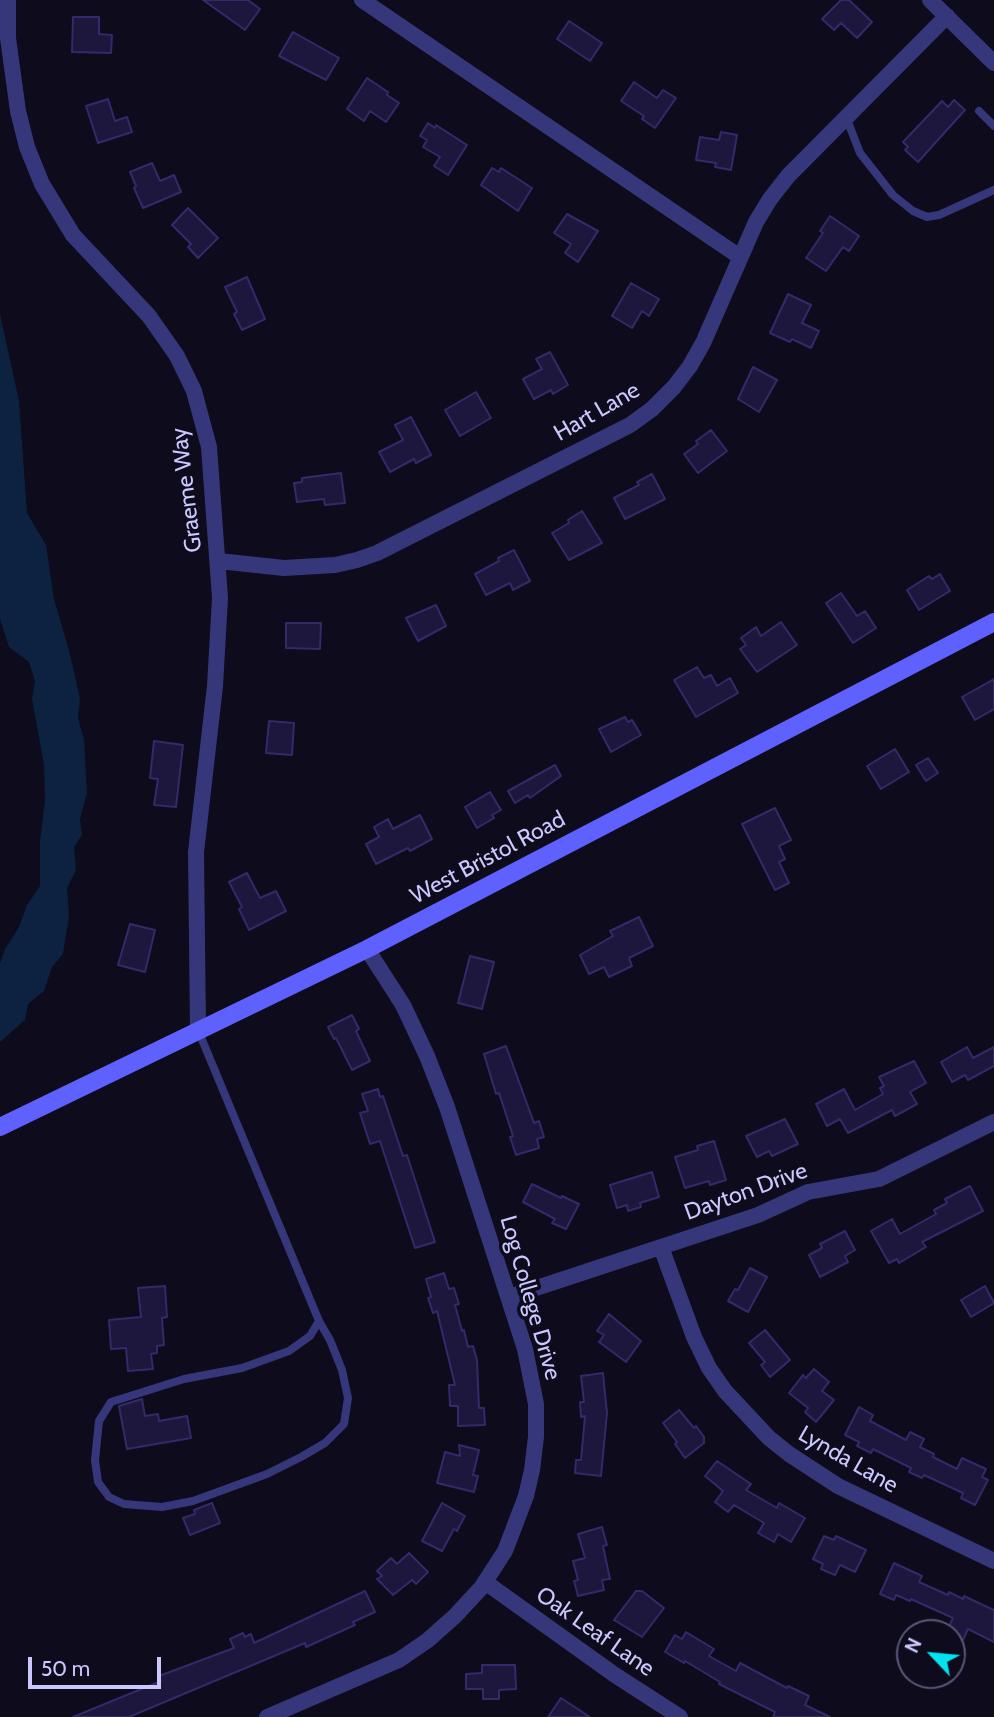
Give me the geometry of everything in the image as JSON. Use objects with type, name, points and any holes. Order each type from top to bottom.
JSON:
[{"type":"main road","name":"West Bristol Road","points":[[0,1127],[367,949],[994,622]]},
{"type":"street","name":"Graeme Way","points":[[8,0],[9,50],[18,111],[27,147],[42,184],[73,235],[155,324],[177,356],[194,391],[209,447],[220,598],[215,686],[196,852],[198,1030]]},
{"type":"street","points":[[362,0],[740,257]]},
{"type":"street","points":[[930,0],[994,63]]},
{"type":"street","name":"Hart Lane","points":[[219,561],[284,568],[335,565],[357,560],[377,553],[630,425],[652,410],[690,366],[703,343],[756,222],[770,198],[788,176],[947,16]]},
{"type":"street","name":"Log College Drive","points":[[267,1717],[398,1660],[428,1640],[456,1616],[485,1582],[505,1551],[532,1471],[536,1404],[531,1372],[509,1297],[447,1107],[427,1056],[403,1005],[367,949]]},
{"type":"street","name":"Dayton Drive","points":[[509,1297],[758,1215],[808,1192],[879,1179],[994,1122]]},
{"type":"street","name":"Lynda Lane","points":[[661,1247],[694,1337],[709,1368],[725,1391],[769,1438],[838,1486],[994,1561]]},
{"type":"street","name":"Oak Leaf Lane","points":[[485,1582],[615,1675],[680,1717]]},
{"type":"lane","points":[[979,111],[994,126]]},
{"type":"lane","points":[[846,117],[860,153],[893,195],[913,211],[927,217],[939,215],[994,190]]},
{"type":"lane","points":[[198,1030],[342,1370],[348,1398],[344,1424],[325,1443],[267,1474],[193,1501],[162,1507],[124,1504],[109,1497],[98,1482],[95,1460],[99,1421],[111,1402],[184,1379],[242,1368],[289,1351],[310,1336],[319,1321]]},
{"type":"water","points":[[0,314],[19,401],[27,513],[46,545],[54,599],[80,699],[78,718],[84,740],[87,793],[80,819],[82,835],[74,847],[76,870],[67,888],[69,916],[63,954],[52,967],[44,991],[28,1004],[25,1020],[0,1042],[0,963],[27,905],[40,886],[40,841],[45,800],[44,765],[32,699],[35,681],[29,662],[9,647],[0,619]]},
{"type":"building","points":[[203,0],[248,0],[260,9],[245,30]]},
{"type":"building","points":[[841,0],[849,0],[872,22],[857,38],[841,23],[834,30],[822,19]]},
{"type":"building","points":[[73,17],[99,17],[99,34],[112,35],[111,53],[72,52]]},
{"type":"building","points":[[569,21],[602,43],[590,61],[557,39]]},
{"type":"building","points":[[293,32],[339,58],[326,80],[279,56]]},
{"type":"building","points":[[367,78],[399,103],[386,122],[370,111],[364,121],[347,109]]},
{"type":"building","points":[[634,82],[657,98],[663,90],[676,98],[655,128],[642,119],[644,116],[621,101]]},
{"type":"building","points":[[108,99],[115,121],[127,117],[132,132],[98,143],[86,106]]},
{"type":"building","points":[[954,100],[965,110],[918,162],[905,150],[908,147],[903,142],[942,101],[948,107]]},
{"type":"building","points":[[428,123],[435,128],[436,125],[467,145],[448,175],[434,166],[440,157],[423,147],[427,140],[420,136]]},
{"type":"building","points":[[721,132],[737,135],[731,170],[715,167],[716,163],[696,160],[700,137],[719,140]]},
{"type":"building","points":[[152,163],[160,181],[174,175],[181,192],[143,208],[130,172]]},
{"type":"building","points":[[492,168],[499,172],[501,168],[532,188],[518,211],[481,185]]},
{"type":"building","points":[[188,208],[218,238],[198,258],[188,247],[191,244],[172,225]]},
{"type":"building","points":[[567,214],[598,231],[578,262],[565,253],[571,244],[554,233]]},
{"type":"building","points":[[830,216],[859,236],[849,251],[843,247],[826,271],[806,258],[823,233],[820,231]]},
{"type":"building","points":[[247,277],[265,319],[242,330],[225,287]]},
{"type":"building","points":[[631,283],[659,299],[649,316],[642,311],[632,328],[612,316]]},
{"type":"building","points":[[788,294],[811,305],[802,323],[819,331],[811,348],[770,333]]},
{"type":"building","points":[[550,352],[568,385],[553,394],[551,390],[534,399],[523,379],[542,369],[536,359]]},
{"type":"building","points":[[753,367],[777,380],[759,412],[738,399]]},
{"type":"building","points":[[476,392],[491,418],[460,436],[445,410]]},
{"type":"building","points":[[411,417],[431,455],[416,463],[414,459],[390,472],[379,452],[403,440],[395,425]]},
{"type":"building","points":[[711,430],[727,451],[698,473],[684,454]]},
{"type":"building","points":[[341,473],[345,503],[325,505],[324,499],[297,502],[294,483],[302,482],[302,478]]},
{"type":"building","points":[[652,474],[665,499],[625,519],[614,498],[639,485],[637,482]]},
{"type":"building","points":[[582,511],[602,543],[569,560],[552,533]]},
{"type":"building","points":[[514,550],[530,581],[513,590],[510,583],[486,595],[475,574]]},
{"type":"building","points":[[940,574],[950,591],[919,610],[907,590],[929,576],[932,579]]},
{"type":"building","points":[[841,593],[857,616],[865,611],[876,628],[853,643],[826,603]]},
{"type":"building","points":[[436,605],[446,626],[418,641],[406,618]]},
{"type":"building","points":[[781,622],[797,645],[757,672],[740,649],[746,645],[741,638],[756,627],[761,636]]},
{"type":"building","points":[[286,623],[321,623],[320,649],[286,648]]},
{"type":"building","points":[[697,667],[704,678],[711,675],[717,686],[730,678],[738,693],[696,717],[674,680]]},
{"type":"building","points":[[994,679],[994,709],[975,720],[962,697]]},
{"type":"building","points":[[625,717],[628,722],[632,720],[641,735],[611,752],[599,729]]},
{"type":"building","points":[[269,721],[294,723],[292,755],[266,753]]},
{"type":"building","points":[[154,741],[183,745],[176,807],[154,805],[158,779],[150,778]]},
{"type":"building","points":[[895,749],[909,772],[881,789],[867,766]]},
{"type":"building","points":[[928,758],[938,773],[926,781],[916,765]]},
{"type":"building","points":[[555,765],[561,776],[530,798],[528,795],[515,803],[508,791]]},
{"type":"building","points":[[490,792],[501,810],[492,815],[494,818],[477,828],[465,807]]},
{"type":"building","points":[[775,808],[791,840],[779,846],[785,859],[779,862],[789,883],[775,890],[742,824]]},
{"type":"building","points":[[420,815],[432,839],[376,864],[366,844],[379,837],[374,827],[388,819],[393,829]]},
{"type":"building","points":[[247,873],[260,898],[276,891],[286,911],[249,930],[239,909],[242,907],[229,882]]},
{"type":"building","points":[[639,917],[653,946],[629,958],[632,966],[609,977],[604,967],[589,974],[580,955],[613,936],[610,931]]},
{"type":"building","points":[[130,924],[155,930],[145,972],[118,965]]},
{"type":"building","points":[[470,956],[494,962],[482,1009],[458,1003]]},
{"type":"building","points":[[352,1015],[359,1029],[356,1031],[370,1061],[352,1070],[328,1027]]},
{"type":"building","points":[[506,1046],[534,1123],[539,1121],[544,1137],[537,1139],[539,1148],[516,1155],[510,1137],[513,1136],[484,1054]]},
{"type":"building","points":[[967,1047],[973,1058],[994,1047],[994,1066],[968,1080],[965,1075],[952,1082],[941,1062]]},
{"type":"building","points":[[914,1061],[926,1083],[910,1092],[917,1104],[895,1116],[892,1110],[848,1133],[840,1119],[827,1126],[816,1104],[844,1089],[855,1110],[883,1094],[880,1088],[884,1086],[879,1077]]},
{"type":"building","points":[[378,1089],[380,1097],[383,1096],[403,1156],[407,1155],[435,1242],[415,1248],[380,1141],[370,1144],[360,1113],[368,1111],[362,1094]]},
{"type":"building","points":[[785,1119],[798,1144],[772,1156],[769,1151],[757,1157],[746,1136]]},
{"type":"building","points":[[714,1141],[726,1180],[710,1185],[709,1181],[685,1188],[675,1157],[698,1150],[697,1146]]},
{"type":"building","points":[[652,1172],[659,1197],[640,1203],[641,1207],[628,1211],[627,1205],[617,1208],[610,1185]]},
{"type":"building","points":[[532,1184],[579,1204],[566,1229],[552,1223],[555,1219],[523,1202]]},
{"type":"building","points":[[970,1186],[983,1211],[922,1242],[926,1247],[899,1263],[897,1259],[889,1263],[871,1231],[892,1219],[900,1234],[936,1214],[934,1210],[947,1203],[945,1199]]},
{"type":"building","points":[[845,1231],[855,1250],[845,1256],[848,1262],[820,1277],[809,1255],[822,1248],[820,1244]]},
{"type":"building","points":[[750,1268],[767,1277],[748,1312],[728,1301],[735,1289],[738,1290]]},
{"type":"building","points":[[444,1273],[449,1289],[454,1288],[459,1304],[455,1305],[462,1331],[464,1330],[468,1347],[473,1346],[477,1360],[479,1408],[484,1408],[485,1425],[458,1426],[458,1406],[450,1406],[449,1385],[455,1385],[437,1311],[433,1313],[428,1298],[431,1297],[426,1279]]},
{"type":"building","points":[[165,1286],[167,1317],[162,1318],[164,1345],[157,1346],[157,1353],[151,1354],[153,1369],[128,1371],[126,1348],[111,1349],[109,1320],[141,1317],[138,1288]]},
{"type":"building","points":[[985,1286],[994,1303],[971,1317],[961,1300]]},
{"type":"building","points":[[609,1314],[641,1341],[626,1362],[599,1342],[604,1335],[597,1331]]},
{"type":"building","points":[[765,1330],[790,1360],[770,1377],[761,1365],[765,1362],[749,1343]]},
{"type":"building","points":[[814,1369],[829,1382],[822,1391],[834,1400],[816,1422],[805,1412],[808,1408],[789,1393],[803,1375],[806,1378]]},
{"type":"building","points":[[603,1373],[607,1413],[601,1476],[575,1473],[576,1460],[581,1460],[585,1416],[581,1417],[580,1402],[584,1402],[581,1376]]},
{"type":"building","points":[[142,1399],[145,1416],[158,1414],[159,1421],[187,1416],[191,1438],[127,1449],[119,1406]]},
{"type":"building","points":[[859,1407],[873,1415],[870,1421],[906,1440],[910,1432],[924,1439],[920,1447],[957,1469],[962,1458],[986,1469],[982,1477],[988,1480],[975,1505],[961,1498],[963,1493],[924,1475],[922,1478],[909,1472],[911,1468],[873,1449],[871,1453],[857,1446],[859,1442],[845,1435]]},
{"type":"building","points":[[679,1410],[704,1437],[704,1443],[685,1458],[663,1423]]},
{"type":"building","points":[[459,1445],[479,1450],[473,1475],[478,1476],[474,1492],[437,1483],[445,1452],[460,1456]]},
{"type":"building","points":[[717,1461],[751,1484],[746,1490],[777,1508],[779,1503],[805,1518],[791,1542],[778,1534],[774,1542],[758,1533],[764,1523],[734,1505],[728,1512],[715,1502],[723,1491],[705,1476]]},
{"type":"building","points":[[212,1503],[220,1523],[190,1535],[183,1518]]},
{"type":"building","points":[[442,1503],[465,1516],[442,1551],[422,1541]]},
{"type":"building","points":[[602,1527],[607,1545],[603,1546],[610,1579],[602,1580],[604,1590],[578,1596],[574,1581],[578,1580],[573,1561],[585,1558],[578,1534]]},
{"type":"building","points":[[824,1536],[834,1540],[836,1536],[866,1550],[855,1572],[840,1565],[835,1575],[821,1569],[823,1564],[813,1559]]},
{"type":"building","points":[[409,1553],[428,1572],[416,1584],[412,1580],[393,1595],[377,1579],[382,1576],[377,1571],[391,1558],[397,1564]]},
{"type":"building","points":[[894,1563],[922,1576],[919,1582],[948,1595],[949,1592],[963,1599],[964,1596],[994,1610],[994,1642],[968,1629],[966,1633],[966,1619],[953,1619],[911,1599],[910,1601],[896,1595],[894,1600],[880,1594]]},
{"type":"building","points":[[365,1591],[375,1612],[353,1622],[355,1625],[306,1647],[305,1643],[129,1717],[73,1717],[161,1681],[159,1676],[234,1648],[230,1639],[243,1633],[245,1637],[251,1634],[254,1643]]},
{"type":"building","points":[[636,1591],[642,1591],[664,1608],[642,1637],[614,1620]]},
{"type":"building","points":[[686,1632],[714,1649],[709,1656],[736,1671],[740,1663],[787,1688],[788,1686],[809,1696],[805,1705],[830,1717],[773,1717],[775,1712],[719,1684],[720,1682],[685,1661],[684,1663],[665,1652],[675,1635],[682,1639]]},
{"type":"building","points":[[482,1665],[515,1665],[516,1689],[499,1690],[499,1699],[483,1699],[483,1689],[466,1689],[466,1674],[482,1673]]},
{"type":"building","points":[[561,1698],[590,1717],[548,1717]]}]
